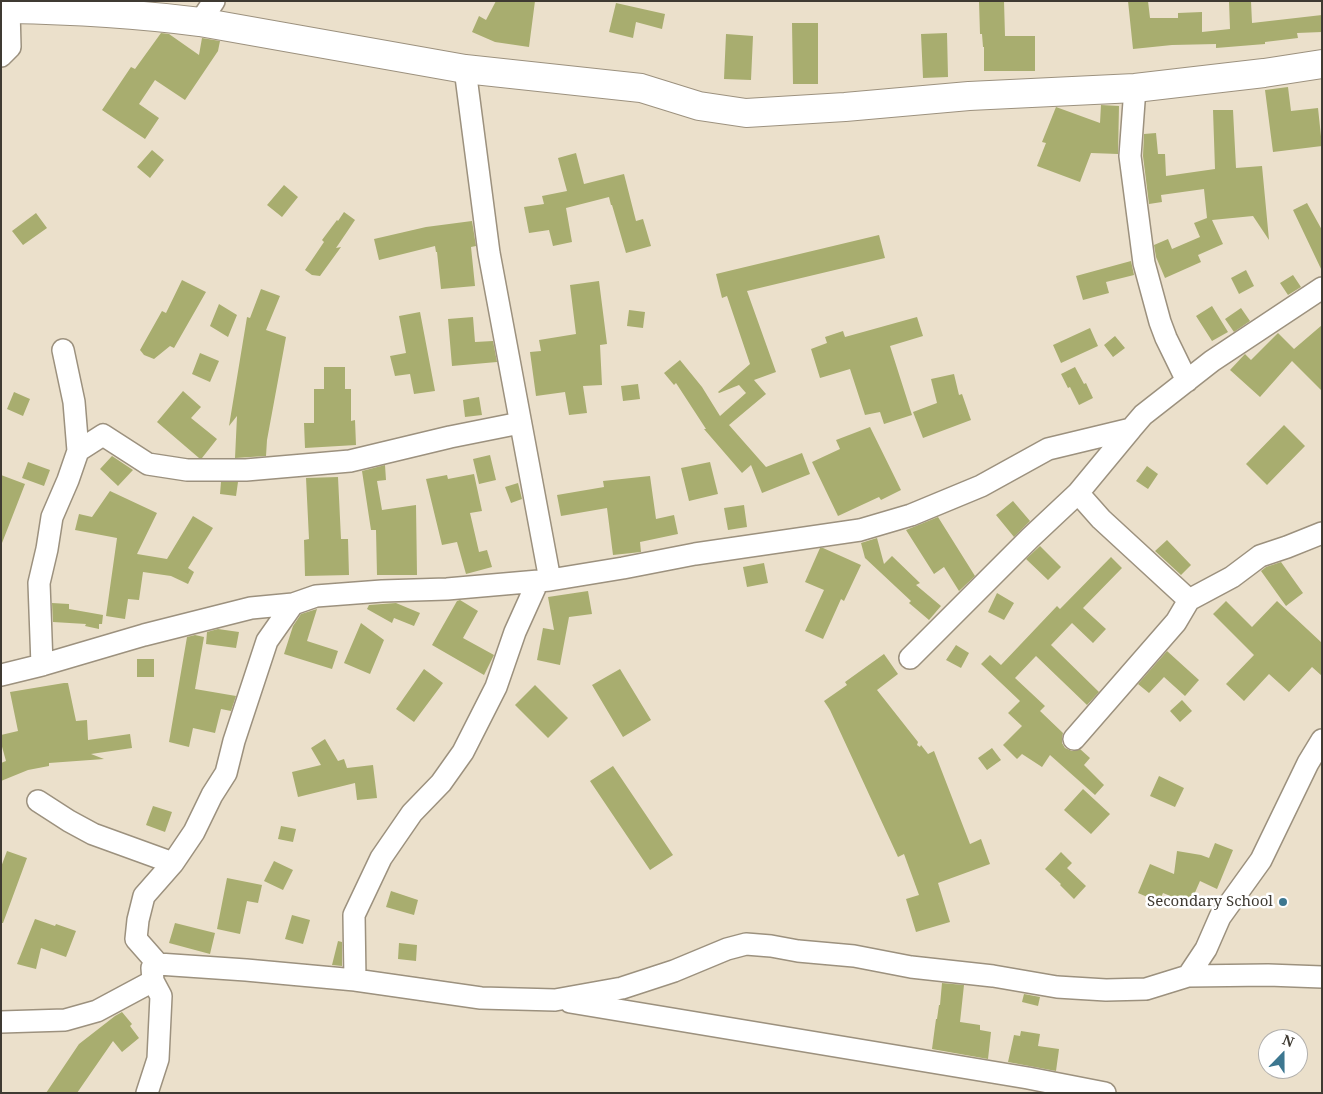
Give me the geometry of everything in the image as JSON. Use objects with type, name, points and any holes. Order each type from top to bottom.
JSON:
[{"type":"main road","points":[[5,8],[63,10],[160,9],[207,12],[466,69],[641,88],[699,106],[746,113],[969,96],[1135,88],[1264,73],[1322,64]]},
{"type":"street","points":[[1,56],[10,47],[5,8]]},
{"type":"street","points":[[356,980],[354,915],[381,858],[412,813],[441,783],[463,752],[496,687],[515,632],[544,581],[520,423],[489,253],[466,69]]},
{"type":"street","points":[[1135,88],[1130,156],[1144,263],[1160,322],[1187,382]]},
{"type":"street","points":[[910,658],[1078,492],[1143,416],[1212,361],[1322,288]]},
{"type":"street","points":[[42,665],[39,583],[52,517],[78,451],[74,402],[63,350]]},
{"type":"street","points":[[78,451],[103,435],[148,464],[187,470],[246,470],[350,461],[450,437],[520,423]]},
{"type":"street","points":[[1,675],[251,608],[293,604],[316,596],[446,589],[544,581],[695,554],[860,530],[911,515],[981,486],[1048,449],[1131,429]]},
{"type":"street","points":[[1078,492],[1101,519],[1189,600]]},
{"type":"street","points":[[1074,739],[1176,622],[1189,600],[1232,577],[1260,556],[1322,533]]},
{"type":"street","points":[[147,1093],[158,1060],[160,996],[156,973],[136,939],[138,920],[144,896],[173,863],[194,832],[226,773],[234,741],[267,641],[293,604]]},
{"type":"street","points":[[1188,976],[1206,949],[1220,917],[1261,860],[1308,763],[1322,740]]},
{"type":"street","points":[[38,801],[93,834],[173,863]]},
{"type":"street","points":[[554,1000],[622,988],[674,971],[727,949],[746,944],[854,956],[911,967],[993,976],[1057,987],[1106,990],[1146,988],[1188,976],[1268,975],[1322,977]]},
{"type":"street","points":[[1,1022],[65,1020],[97,1012],[156,973],[246,970],[356,980],[481,998],[554,1000],[1028,1078],[1105,1093]]},
{"type":"building","points":[[496,1],[535,1],[529,47],[495,42],[472,32],[479,16],[486,20]]},
{"type":"building","points":[[979,1],[1004,1],[1005,36],[1035,36],[1035,71],[984,71],[984,47],[982,34],[980,34]]},
{"type":"building","points":[[1128,1],[1148,1],[1150,18],[1178,18],[1178,13],[1202,12],[1202,32],[1230,29],[1229,1],[1251,1],[1252,23],[1322,15],[1322,32],[1297,33],[1298,38],[1265,42],[1265,44],[1216,48],[1216,44],[1172,45],[1133,49]]},
{"type":"building","points":[[616,3],[665,14],[662,29],[636,22],[633,38],[609,32]]},
{"type":"building","points":[[792,23],[818,23],[818,84],[793,84]]},
{"type":"building","points":[[161,33],[169,34],[199,55],[202,38],[220,41],[218,51],[185,100],[155,80],[139,104],[159,118],[145,139],[102,110],[131,67],[135,69]]},
{"type":"building","points":[[947,33],[948,77],[923,78],[921,34]]},
{"type":"building","points":[[726,34],[753,36],[751,80],[724,79]]},
{"type":"building","points":[[1288,87],[1291,111],[1318,108],[1322,146],[1273,152],[1265,90]]},
{"type":"building","points":[[1101,105],[1119,106],[1118,154],[1091,153],[1080,182],[1037,166],[1046,143],[1042,142],[1056,107],[1100,123]]},
{"type":"building","points":[[1213,110],[1233,110],[1236,168],[1262,166],[1269,240],[1253,216],[1212,220],[1223,244],[1198,255],[1201,262],[1165,278],[1156,257],[1154,245],[1168,239],[1172,249],[1200,237],[1194,223],[1207,218],[1204,189],[1161,195],[1162,202],[1149,204],[1143,156],[1144,134],[1156,133],[1158,154],[1165,154],[1166,176],[1215,169]]},
{"type":"building","points":[[152,150],[164,160],[150,178],[137,167]]},
{"type":"building","points":[[576,153],[584,184],[624,174],[636,221],[643,219],[651,246],[626,253],[609,197],[566,208],[572,242],[553,246],[549,230],[529,233],[524,207],[544,204],[542,196],[567,191],[558,158]]},
{"type":"building","points":[[284,185],[298,197],[282,217],[267,205]]},
{"type":"building","points":[[1307,203],[1322,230],[1322,271],[1293,210]]},
{"type":"building","points":[[344,212],[355,220],[336,248],[341,247],[320,276],[312,275],[305,270],[324,242],[322,240]]},
{"type":"building","points":[[36,213],[47,228],[23,245],[12,231]]},
{"type":"building","points":[[472,221],[476,246],[471,247],[475,286],[441,289],[435,246],[379,260],[374,239],[426,227]]},
{"type":"building","points":[[879,235],[885,258],[747,291],[776,372],[754,380],[766,394],[729,425],[766,467],[802,453],[810,474],[762,493],[751,465],[742,473],[704,429],[706,429],[676,383],[674,385],[664,373],[680,360],[702,387],[720,416],[746,393],[739,385],[718,392],[750,364],[727,296],[722,298],[716,274]]},
{"type":"building","points":[[1131,261],[1134,275],[1106,282],[1109,293],[1083,300],[1076,276]]},
{"type":"building","points":[[1246,270],[1254,286],[1239,294],[1231,278]]},
{"type":"building","points":[[1293,275],[1301,287],[1288,295],[1280,283]]},
{"type":"building","points":[[182,280],[206,292],[174,348],[170,346],[154,359],[144,355],[140,350],[162,311],[166,313]]},
{"type":"building","points":[[599,281],[607,344],[600,345],[602,385],[583,386],[587,413],[569,415],[565,392],[536,396],[530,352],[541,351],[539,340],[576,334],[570,285]]},
{"type":"building","points":[[261,289],[280,296],[266,330],[286,337],[267,440],[266,456],[235,458],[237,416],[229,426],[247,317],[250,318]]},
{"type":"building","points":[[219,304],[237,315],[228,337],[210,326]]},
{"type":"building","points":[[1212,306],[1228,332],[1212,341],[1196,316]]},
{"type":"building","points":[[1241,308],[1250,321],[1234,332],[1225,319]]},
{"type":"building","points":[[629,310],[645,312],[643,328],[627,326]]},
{"type":"building","points":[[420,312],[435,391],[414,394],[410,374],[395,376],[390,356],[406,353],[399,316]]},
{"type":"building","points":[[473,317],[475,342],[493,341],[497,362],[452,366],[448,319]]},
{"type":"building","points":[[917,317],[923,336],[890,346],[912,415],[884,424],[880,412],[865,415],[850,369],[820,378],[811,349],[827,343],[825,337],[843,331],[845,337]]},
{"type":"building","points":[[1322,325],[1322,391],[1292,361],[1260,397],[1230,370],[1245,354],[1251,360],[1278,333],[1294,349]]},
{"type":"building","points":[[1090,328],[1098,346],[1061,363],[1053,345]]},
{"type":"building","points":[[1115,336],[1125,348],[1113,357],[1104,345]]},
{"type":"building","points":[[200,353],[219,361],[210,382],[192,374]]},
{"type":"building","points":[[324,367],[345,367],[345,389],[351,389],[351,421],[355,420],[356,445],[305,448],[304,423],[314,423],[314,389],[324,389]]},
{"type":"building","points":[[1075,367],[1093,398],[1079,405],[1061,374]]},
{"type":"building","points":[[954,374],[959,395],[962,394],[971,420],[923,438],[913,412],[937,403],[931,379]]},
{"type":"building","points":[[638,384],[640,399],[623,401],[621,386]]},
{"type":"building","points":[[183,391],[201,407],[191,418],[217,439],[202,458],[199,458],[157,422]]},
{"type":"building","points":[[14,392],[30,399],[23,416],[7,409]]},
{"type":"building","points":[[479,397],[482,415],[465,417],[463,400]]},
{"type":"building","points":[[1284,425],[1305,446],[1267,485],[1246,464]]},
{"type":"building","points":[[870,427],[901,490],[881,500],[879,497],[838,516],[812,462],[840,449],[836,440]]},
{"type":"building","points":[[490,455],[496,480],[479,484],[473,459]]},
{"type":"building","points":[[112,456],[133,470],[118,486],[100,469]]},
{"type":"building","points":[[28,462],[50,470],[44,486],[22,478]]},
{"type":"building","points":[[710,462],[718,494],[689,501],[681,468]]},
{"type":"building","points":[[385,465],[386,480],[377,481],[382,510],[416,505],[417,575],[377,575],[376,530],[371,530],[362,471]]},
{"type":"building","points":[[1147,466],[1158,474],[1148,489],[1136,481]]},
{"type":"building","points":[[474,474],[482,511],[470,513],[479,552],[487,550],[492,567],[466,574],[457,542],[442,545],[426,479],[447,475],[448,479]]},
{"type":"building","points":[[1,475],[25,484],[2,543],[1,543]]},
{"type":"building","points":[[650,476],[656,519],[674,515],[678,534],[640,542],[641,552],[613,555],[607,508],[561,516],[557,495],[604,487],[603,481]]},
{"type":"building","points":[[338,477],[341,539],[348,539],[349,575],[305,576],[304,540],[309,539],[306,478]]},
{"type":"building","points":[[221,482],[238,482],[236,496],[220,494]]},
{"type":"building","points":[[518,483],[522,499],[511,503],[505,487]]},
{"type":"building","points":[[110,491],[157,513],[137,554],[167,559],[193,516],[213,528],[188,568],[194,572],[188,584],[171,576],[143,572],[139,600],[128,599],[125,619],[106,616],[117,538],[75,530],[79,514],[92,517]]},
{"type":"building","points":[[1013,501],[1030,521],[1014,537],[996,515]]},
{"type":"building","points":[[744,505],[747,527],[728,530],[724,508]]},
{"type":"building","points":[[938,517],[975,576],[959,591],[944,567],[934,574],[906,530]]},
{"type":"building","points":[[877,538],[884,564],[892,556],[920,583],[916,585],[941,606],[929,620],[909,603],[911,601],[865,558],[861,543]]},
{"type":"building","points":[[1167,540],[1191,565],[1181,575],[1155,551]]},
{"type":"building","points":[[1040,546],[1061,567],[1048,580],[1026,559]]},
{"type":"building","points":[[820,548],[861,565],[844,601],[841,599],[823,639],[805,631],[824,590],[805,582]]},
{"type":"building","points":[[1111,557],[1122,568],[1083,608],[1106,629],[1093,643],[1072,623],[1051,645],[1099,692],[1087,705],[1036,656],[1015,678],[1045,706],[1040,711],[1063,733],[1062,743],[1065,748],[1072,751],[1080,749],[1090,758],[1084,765],[1104,785],[1095,795],[1050,755],[1042,767],[1022,754],[1017,759],[1003,745],[1022,726],[1008,713],[1020,701],[981,664],[990,655],[1001,665],[1057,606],[1060,609]]},
{"type":"building","points":[[1281,562],[1303,593],[1286,606],[1261,571],[1266,567]]},
{"type":"building","points":[[764,563],[768,583],[747,587],[743,567]]},
{"type":"building","points":[[588,591],[592,614],[569,617],[560,665],[537,660],[543,628],[554,630],[548,597]]},
{"type":"building","points":[[997,593],[1014,603],[1004,620],[988,612]]},
{"type":"building","points":[[460,600],[478,611],[463,638],[494,655],[484,675],[432,645],[457,601]]},
{"type":"building","points":[[1226,601],[1252,627],[1277,601],[1322,643],[1322,676],[1312,667],[1289,692],[1269,674],[1244,701],[1226,684],[1254,655],[1213,614]]},
{"type":"building","points":[[52,603],[69,604],[69,609],[103,615],[102,624],[99,624],[99,629],[85,626],[86,624],[53,622]]},
{"type":"building","points":[[396,603],[420,613],[414,626],[394,618],[392,623],[367,609],[369,605]]},
{"type":"building","points":[[317,609],[307,641],[338,651],[332,669],[284,654],[293,626],[301,614]]},
{"type":"building","points":[[361,623],[384,640],[370,674],[344,663]]},
{"type":"building","points":[[218,629],[239,632],[236,648],[206,644],[207,632]]},
{"type":"building","points":[[195,635],[204,637],[195,689],[236,696],[231,711],[221,709],[215,733],[193,728],[189,747],[169,742],[187,637]]},
{"type":"building","points":[[956,645],[969,653],[961,668],[946,660]]},
{"type":"building","points":[[1167,651],[1199,680],[1185,696],[1164,677],[1149,693],[1138,684]]},
{"type":"building","points":[[884,654],[898,674],[877,690],[918,742],[917,745],[920,747],[921,745],[928,754],[934,751],[970,844],[981,839],[990,864],[938,883],[950,922],[916,932],[906,899],[919,895],[904,854],[898,857],[830,710],[824,701],[847,685],[845,682]]},
{"type":"building","points":[[137,659],[154,659],[154,677],[137,677]]},
{"type":"building","points":[[424,669],[443,683],[414,722],[396,709]]},
{"type":"building","points":[[620,669],[651,720],[623,737],[592,685]]},
{"type":"building","points":[[68,683],[76,721],[87,720],[88,740],[130,734],[132,748],[91,754],[104,759],[49,763],[49,766],[28,770],[1,781],[1,763],[6,761],[1,743],[1,735],[18,731],[10,692]]},
{"type":"building","points":[[535,685],[568,718],[548,738],[515,705]]},
{"type":"building","points":[[1182,700],[1192,711],[1180,722],[1170,711]]},
{"type":"building","points":[[325,739],[338,761],[344,759],[347,768],[373,765],[377,798],[357,800],[355,783],[298,797],[292,772],[321,765],[311,748]]},
{"type":"building","points":[[992,748],[1001,760],[987,770],[978,758]]},
{"type":"building","points":[[613,766],[673,855],[650,870],[590,781]]},
{"type":"building","points":[[1159,776],[1184,788],[1175,807],[1150,796]]},
{"type":"building","points":[[1083,789],[1110,814],[1091,834],[1064,810]]},
{"type":"building","points":[[153,806],[172,812],[165,832],[146,825]]},
{"type":"building","points":[[281,826],[296,829],[293,842],[278,839]]},
{"type":"building","points":[[1215,843],[1233,850],[1217,889],[1200,881],[1190,904],[1163,893],[1159,902],[1138,893],[1150,864],[1174,874],[1177,851],[1209,858]]},
{"type":"building","points":[[7,851],[27,858],[3,923],[1,923],[1,867]]},
{"type":"building","points":[[1061,852],[1072,863],[1067,868],[1086,886],[1074,899],[1045,869]]},
{"type":"building","points":[[274,861],[293,870],[283,890],[264,881]]},
{"type":"building","points":[[227,878],[262,885],[258,903],[247,901],[240,934],[217,929]]},
{"type":"building","points":[[391,891],[418,900],[414,915],[386,907]]},
{"type":"building","points":[[292,915],[310,920],[303,944],[285,939]]},
{"type":"building","points":[[35,919],[76,931],[66,957],[41,948],[36,969],[17,964]]},
{"type":"building","points":[[175,923],[215,933],[210,954],[169,943]]},
{"type":"building","points":[[338,941],[342,942],[342,966],[332,965]]},
{"type":"building","points":[[399,943],[417,945],[416,961],[398,959]]},
{"type":"building","points":[[942,983],[964,985],[960,1022],[980,1025],[980,1030],[991,1032],[988,1059],[932,1049]]},
{"type":"building","points":[[1024,994],[1040,997],[1038,1006],[1022,1002]]},
{"type":"building","points":[[122,1012],[132,1024],[130,1026],[139,1038],[122,1052],[113,1041],[77,1093],[46,1093],[79,1044]]},
{"type":"building","points":[[1021,1031],[1040,1034],[1038,1046],[1059,1049],[1056,1071],[1008,1062],[1014,1035],[1020,1036]]},
{"type":"place","name":"Secondary School","points":[[1283,902]]}]
